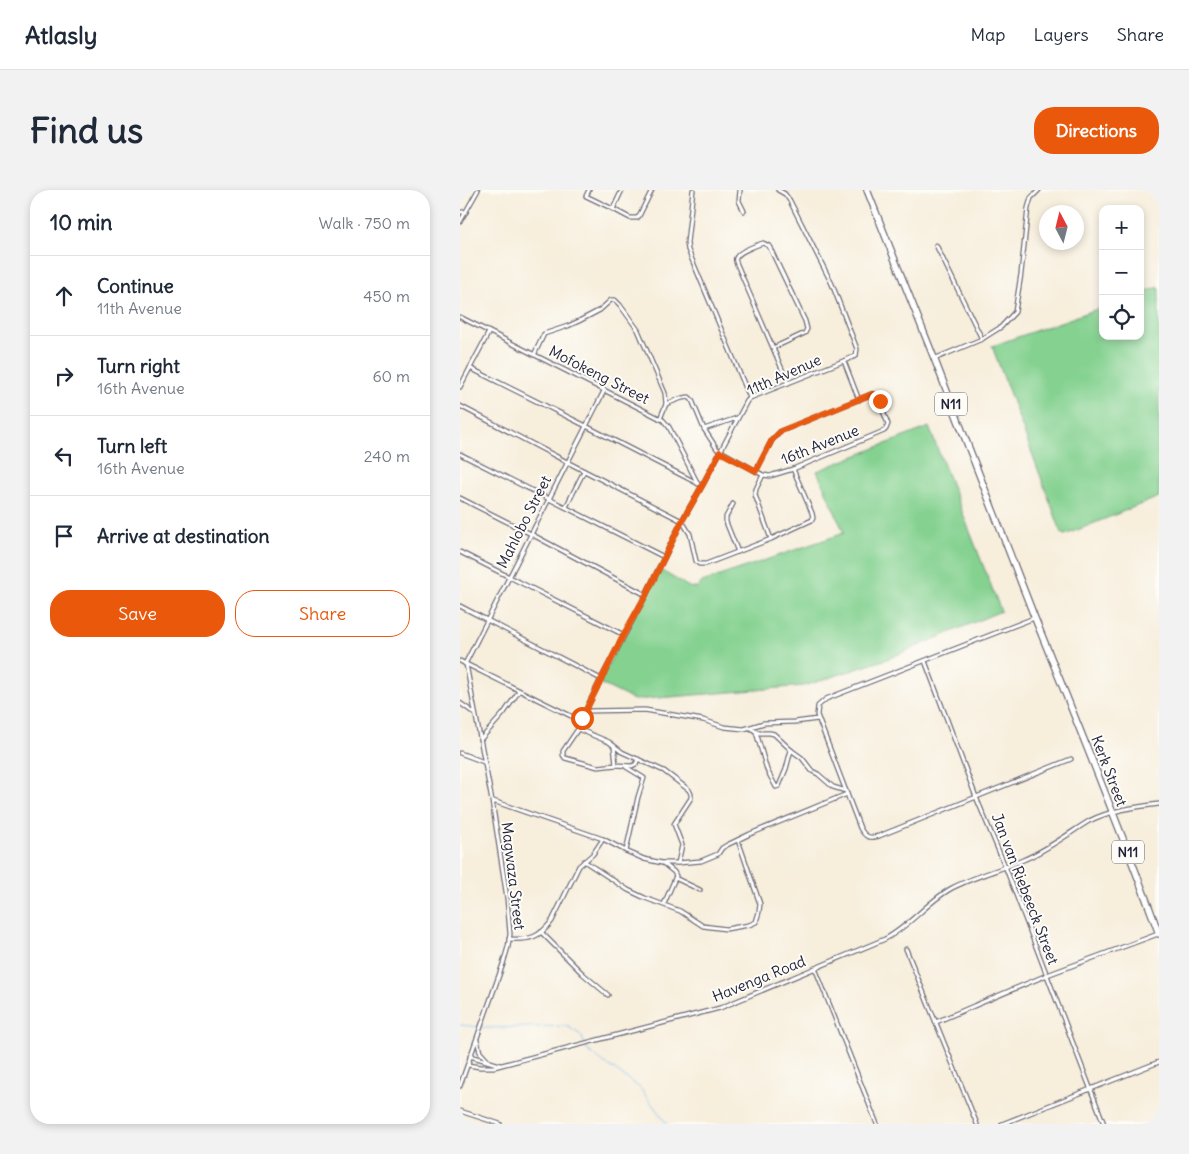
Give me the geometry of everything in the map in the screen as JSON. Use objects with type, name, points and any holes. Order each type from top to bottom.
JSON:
[{"type":"highway","name":"N11","points":[[867,190],[1035,618]]},
{"type":"highway","name":"Kerk Street","points":[[1035,618],[1097,771],[1159,934]]},
{"type":"street","points":[[460,222],[478,190]]},
{"type":"street","points":[[589,190],[586,196],[630,218],[639,216],[652,190]]},
{"type":"street","points":[[613,209],[622,190]]},
{"type":"street","points":[[693,190],[687,242],[688,250],[750,398]]},
{"type":"street","points":[[740,190],[739,201],[744,211]]},
{"type":"street","name":"11th Avenue","points":[[616,765],[598,767],[565,758],[563,751],[578,729],[580,719],[586,711],[682,521],[738,417],[750,398],[855,357],[858,354],[825,268],[790,201],[785,194],[778,190]]},
{"type":"street","points":[[934,359],[982,339],[1001,327],[1015,312],[1028,208],[1031,198],[1039,190]]},
{"type":"street","points":[[460,212],[466,212]]},
{"type":"street","points":[[773,348],[805,333],[806,327],[769,246],[763,243],[740,254],[736,257],[736,260],[773,348],[788,383]]},
{"type":"street","points":[[936,245],[982,339]]},
{"type":"street","points":[[534,355],[544,334],[579,321],[600,310],[611,300],[615,300],[638,330],[665,393],[666,404],[660,419]]},
{"type":"street","name":"Mofokeng Street","points":[[460,317],[660,419],[669,427],[698,484]]},
{"type":"street","points":[[460,387],[489,332]]},
{"type":"street","points":[[844,361],[859,400]]},
{"type":"street","points":[[470,368],[702,486]]},
{"type":"street","name":"Mahlobo Street","points":[[465,664],[604,391]]},
{"type":"street","name":"16th Avenue","points":[[756,471],[772,440],[781,431],[872,394],[877,396],[888,426],[882,432],[793,469],[770,476],[763,475]]},
{"type":"street","points":[[666,404],[689,397],[715,447],[720,452],[763,475],[755,495],[771,539]]},
{"type":"street","points":[[460,406],[682,521],[690,534],[698,564],[706,564],[811,522],[813,518],[811,509],[793,469]]},
{"type":"street","points":[[704,429],[738,417]]},
{"type":"street","points":[[460,454],[664,558]]},
{"type":"street","points":[[566,507],[584,471]]},
{"type":"street","points":[[460,498],[646,595]]},
{"type":"street","points":[[733,504],[726,517],[726,522],[738,552]]},
{"type":"street","points":[[460,552],[624,634]]},
{"type":"street","points":[[460,606],[601,679]]},
{"type":"street","points":[[1035,618],[826,699],[817,708],[818,719],[863,834],[870,838],[1071,759]]},
{"type":"street","points":[[460,661],[580,719]]},
{"type":"street","name":"Jan van Riebeeck Street","points":[[925,661],[1104,1124]]},
{"type":"street","name":"Magwaza Street","points":[[460,1086],[503,964],[510,926],[492,801],[465,664]]},
{"type":"street","points":[[480,740],[504,713],[519,691]]},
{"type":"street","points":[[460,703],[474,713]]},
{"type":"street","points":[[586,711],[645,710],[710,722],[724,727],[744,729],[764,723],[818,719]]},
{"type":"street","points":[[750,728],[762,733],[773,733],[802,758],[812,771],[829,784],[846,793]]},
{"type":"street","points":[[578,729],[609,742],[622,752],[669,774],[691,792],[689,802],[674,824],[682,845],[678,863]]},
{"type":"street","points":[[756,731],[767,770],[776,787],[779,786],[784,777],[791,750]]},
{"type":"street","points":[[614,745],[616,765],[634,766],[638,759]]},
{"type":"street","points":[[460,754],[484,762]]},
{"type":"street","points":[[625,766],[644,778],[626,851]]},
{"type":"street","points":[[492,801],[603,839],[644,859],[662,863],[678,863],[701,861],[716,855],[722,848],[738,840],[846,793]]},
{"type":"street","name":"Havenga Road","points":[[468,1064],[494,1067],[720,1008],[885,939],[898,931],[947,891],[1038,852],[1104,814],[1159,804]]},
{"type":"street","points":[[509,939],[526,939],[536,936],[552,921],[580,866],[593,854],[603,839]]},
{"type":"street","points":[[584,862],[628,890],[680,911],[698,924],[709,927],[733,928],[756,922],[760,904],[738,840]]},
{"type":"street","points":[[662,863],[675,873],[675,878],[664,904]]},
{"type":"street","points":[[675,878],[700,890]]},
{"type":"street","points":[[541,932],[583,974],[608,995]]},
{"type":"street","points":[[936,1022],[1047,976],[1159,934]]},
{"type":"street","points":[[906,949],[977,1124]]},
{"type":"street","points":[[815,968],[877,1124]]},
{"type":"street","points":[[477,1040],[480,1052],[489,1062]]},
{"type":"street","name":"Havenga Road","points":[[470,1056],[500,1065]]},
{"type":"street","points":[[1002,1124],[1159,1062]]},
{"type":"street","points":[[460,1111],[500,1124]]},
{"type":"green space","points":[[1159,287],[1159,497],[1065,535],[1062,534],[992,346],[1099,308],[1099,340],[1144,340],[1144,292]]},
{"type":"green space","points":[[929,427],[1001,611],[887,659],[804,686],[634,700],[599,683],[657,568],[689,587],[697,588],[702,582],[844,533],[817,471]]},
{"type":"waterway","points":[[460,1025],[489,1028],[567,1026],[581,1035],[587,1050],[640,1088],[667,1124]]},
{"type":"route","points":[[582,718],[682,521],[720,452],[756,471],[772,440],[781,431],[872,394],[876,395],[880,401]]}]
